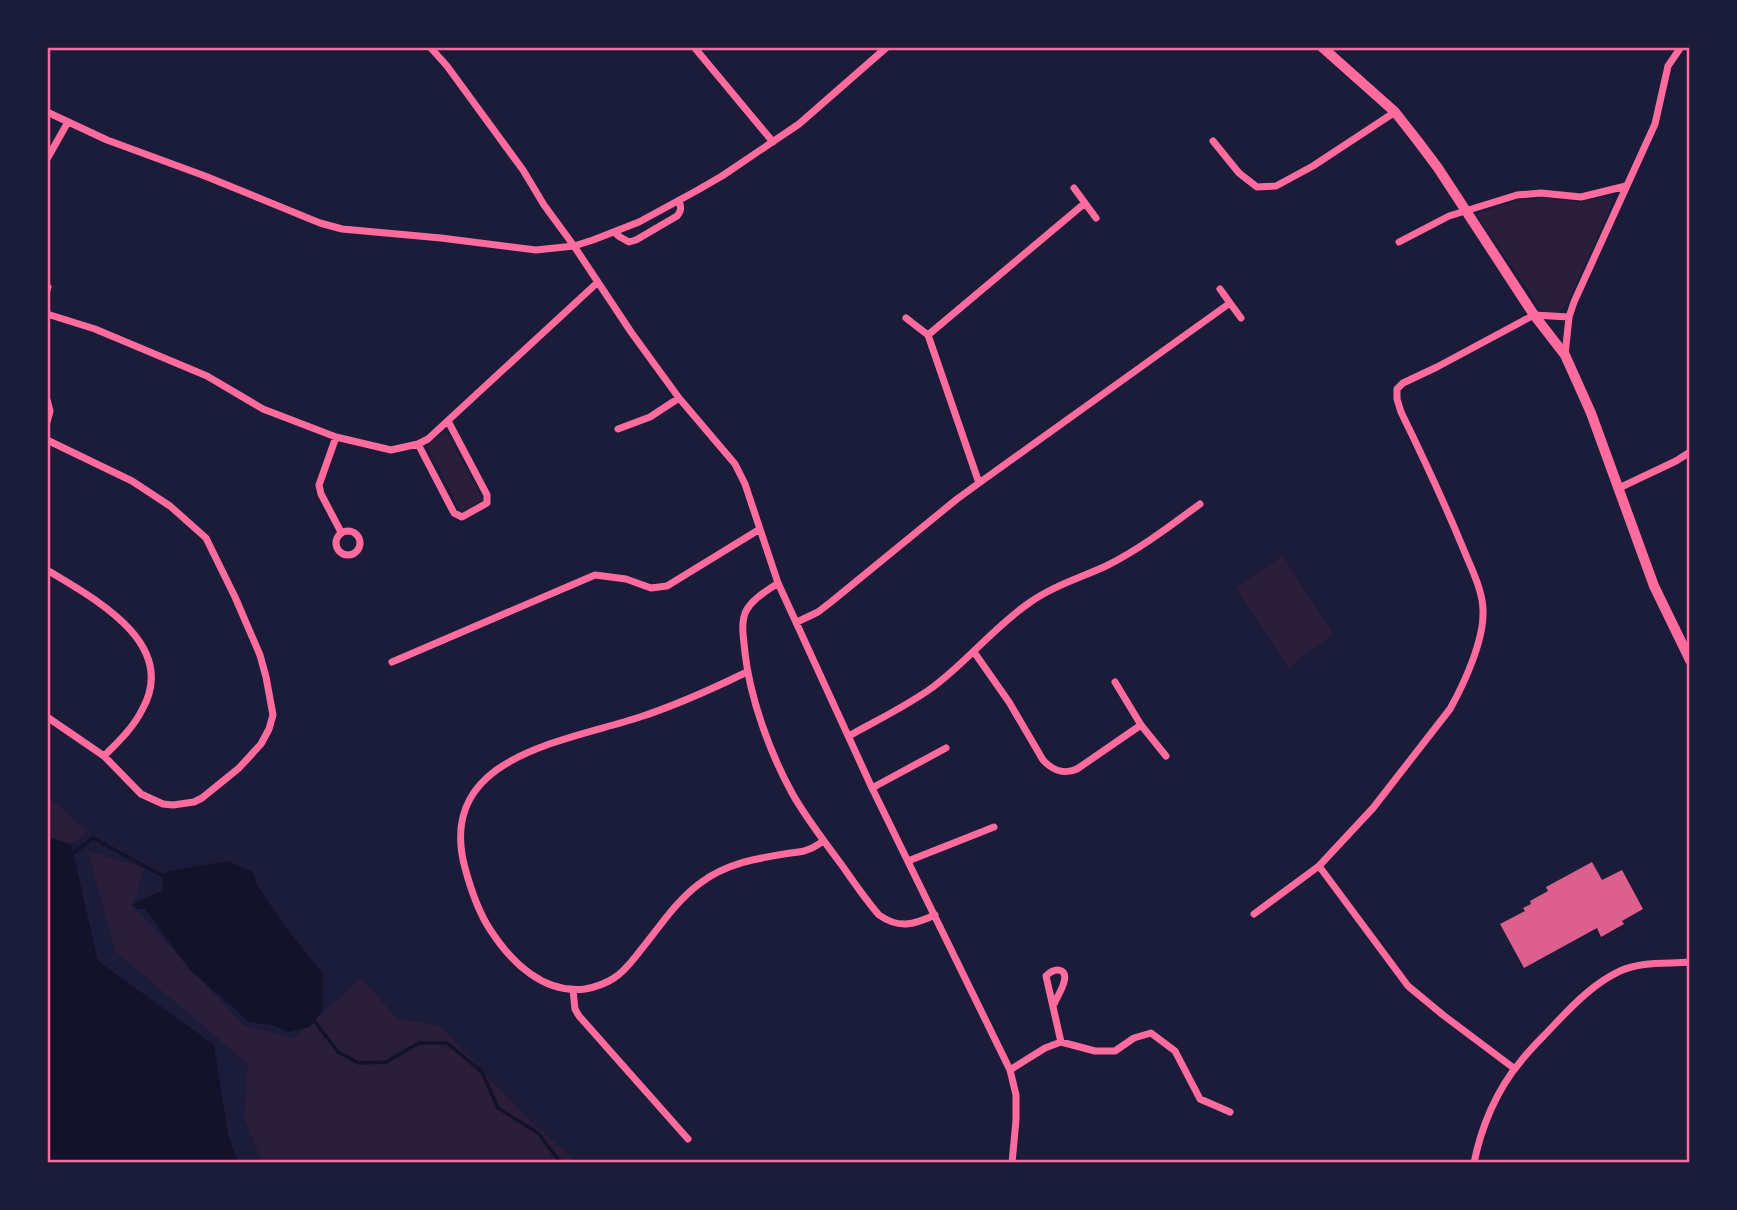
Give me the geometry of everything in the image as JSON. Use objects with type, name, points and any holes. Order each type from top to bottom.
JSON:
[{"type":"highway","points":[[1322,47],[1395,112],[1438,168],[1534,315],[1564,355],[1591,413],[1654,586],[1690,660]]},
{"type":"street","points":[[430,47],[447,66],[523,170],[544,205],[679,398],[735,464],[745,484],[778,583],[872,788],[1010,1070],[1017,1095],[1012,1163]]},
{"type":"street","points":[[694,47],[773,142]]},
{"type":"street","points":[[47,112],[107,141],[205,176],[320,223],[342,229],[536,250],[574,246],[614,232],[639,222],[722,176],[809,115],[887,47]]},
{"type":"street","points":[[1564,355],[1569,317],[1574,302],[1655,124],[1668,66],[1681,47]]},
{"type":"street","points":[[1213,141],[1239,173],[1257,187],[1276,186],[1313,166],[1395,112]]},
{"type":"street","points":[[47,159],[68,122]]},
{"type":"street","points":[[1399,242],[1449,216],[1517,195],[1541,193],[1581,197],[1626,186]]},
{"type":"street","points":[[1074,188],[1096,218]]},
{"type":"street","points":[[614,232],[629,242],[648,235],[680,212],[679,200]]},
{"type":"street","points":[[928,335],[1084,204]]},
{"type":"street","points":[[47,314],[95,328],[207,376],[263,409],[336,437],[391,450],[428,439],[598,282]]},
{"type":"street","points":[[1220,289],[1241,318]]},
{"type":"street","points":[[797,622],[831,603],[957,499],[1230,303]]},
{"type":"street","points":[[1254,914],[1319,866],[1373,808],[1450,709],[1460,691],[1481,633],[1484,612],[1473,571],[1401,412],[1397,390],[1404,383],[1534,315],[1569,317]]},
{"type":"street","points":[[906,318],[928,335],[979,483]]},
{"type":"street","points":[[618,429],[650,417],[679,398]]},
{"type":"street","points":[[47,400],[50,411],[47,422]]},
{"type":"street","points":[[418,444],[454,513],[462,517],[487,503],[487,495],[448,421]]},
{"type":"street","points":[[336,437],[319,485],[341,532]]},
{"type":"street","points":[[47,440],[132,481],[170,506],[206,538],[250,631],[266,677],[273,715],[261,744],[239,768],[194,802],[173,805],[163,804],[141,794],[104,756],[47,717]]},
{"type":"street","points":[[1619,488],[1690,452]]},
{"type":"street","points":[[849,736],[933,687],[1013,614],[1032,601],[1130,553],[1200,504]]},
{"type":"street","points":[[392,662],[594,575],[626,579],[652,588],[667,586],[760,529]]},
{"type":"street","points":[[47,570],[89,595],[118,617],[139,640],[149,660],[150,691],[142,712],[104,756]]},
{"type":"street","points":[[778,583],[751,604],[742,624],[751,692],[783,774],[808,819],[879,915],[890,922],[902,924],[920,922],[935,915]]},
{"type":"street","points":[[974,652],[1009,702],[1043,760],[1057,771],[1070,772],[1077,769],[1141,725]]},
{"type":"street","points":[[747,672],[662,710],[520,755],[491,773],[472,794],[459,837],[467,877],[485,922],[498,942],[541,981],[558,988],[573,990],[602,985],[625,970],[668,915],[701,882],[738,863],[804,851],[824,841]]},
{"type":"street","points":[[1115,682],[1141,725],[1166,756]]},
{"type":"street","points":[[872,788],[946,748]]},
{"type":"street","points":[[908,861],[994,827]]},
{"type":"street","points":[[1319,866],[1408,986],[1515,1069]]},
{"type":"street","points":[[1474,1163],[1482,1127],[1515,1069],[1575,1003],[1622,970],[1649,965],[1689,964]]},
{"type":"street","points":[[573,990],[575,1009],[579,1016],[688,1139]]},
{"type":"street","points":[[1054,1004],[1062,1042]]},
{"type":"street","points":[[1010,1070],[1045,1048],[1062,1042],[1095,1051],[1115,1051],[1134,1038],[1151,1034],[1175,1051],[1200,1098],[1230,1112]]},
{"type":"shaded area","points":[[1606,196],[1612,199],[1611,206],[1566,306],[1555,313],[1539,307],[1476,214],[1520,200],[1540,198],[1582,202]]},
{"type":"shaded area","points":[[446,432],[483,500],[461,511],[427,446]]},
{"type":"shaded area","points":[[1283,556],[1333,634],[1288,668],[1236,587]]},
{"type":"shaded area","points":[[47,795],[87,831],[77,841],[69,844],[47,836]]},
{"type":"shaded area","points":[[47,837],[71,844],[98,961],[214,1045],[228,1134],[238,1163],[47,1163]]},
{"type":"shaded area","points":[[88,851],[144,868],[133,906],[243,1025],[294,1039],[361,978],[397,1019],[440,1026],[524,1115],[577,1163],[262,1163],[244,1117],[248,1064],[115,951]]},
{"type":"shaded area","points":[[228,861],[253,872],[256,884],[323,974],[323,1009],[310,1027],[288,1032],[272,1025],[249,1022],[190,970],[145,909],[131,905],[163,890],[162,876],[168,871]]},
{"type":"building","points":[[1592,862],[1602,880],[1622,870],[1643,909],[1601,937],[1597,928],[1524,968],[1500,924],[1525,911],[1523,908],[1531,904],[1530,901],[1548,891],[1546,887]]},
{"type":"waterway","points":[[73,853],[93,838],[163,876]]},
{"type":"waterway","points":[[312,1018],[338,1052],[359,1063],[386,1062],[419,1043],[447,1043],[482,1072],[498,1108],[538,1133],[561,1163]]}]
